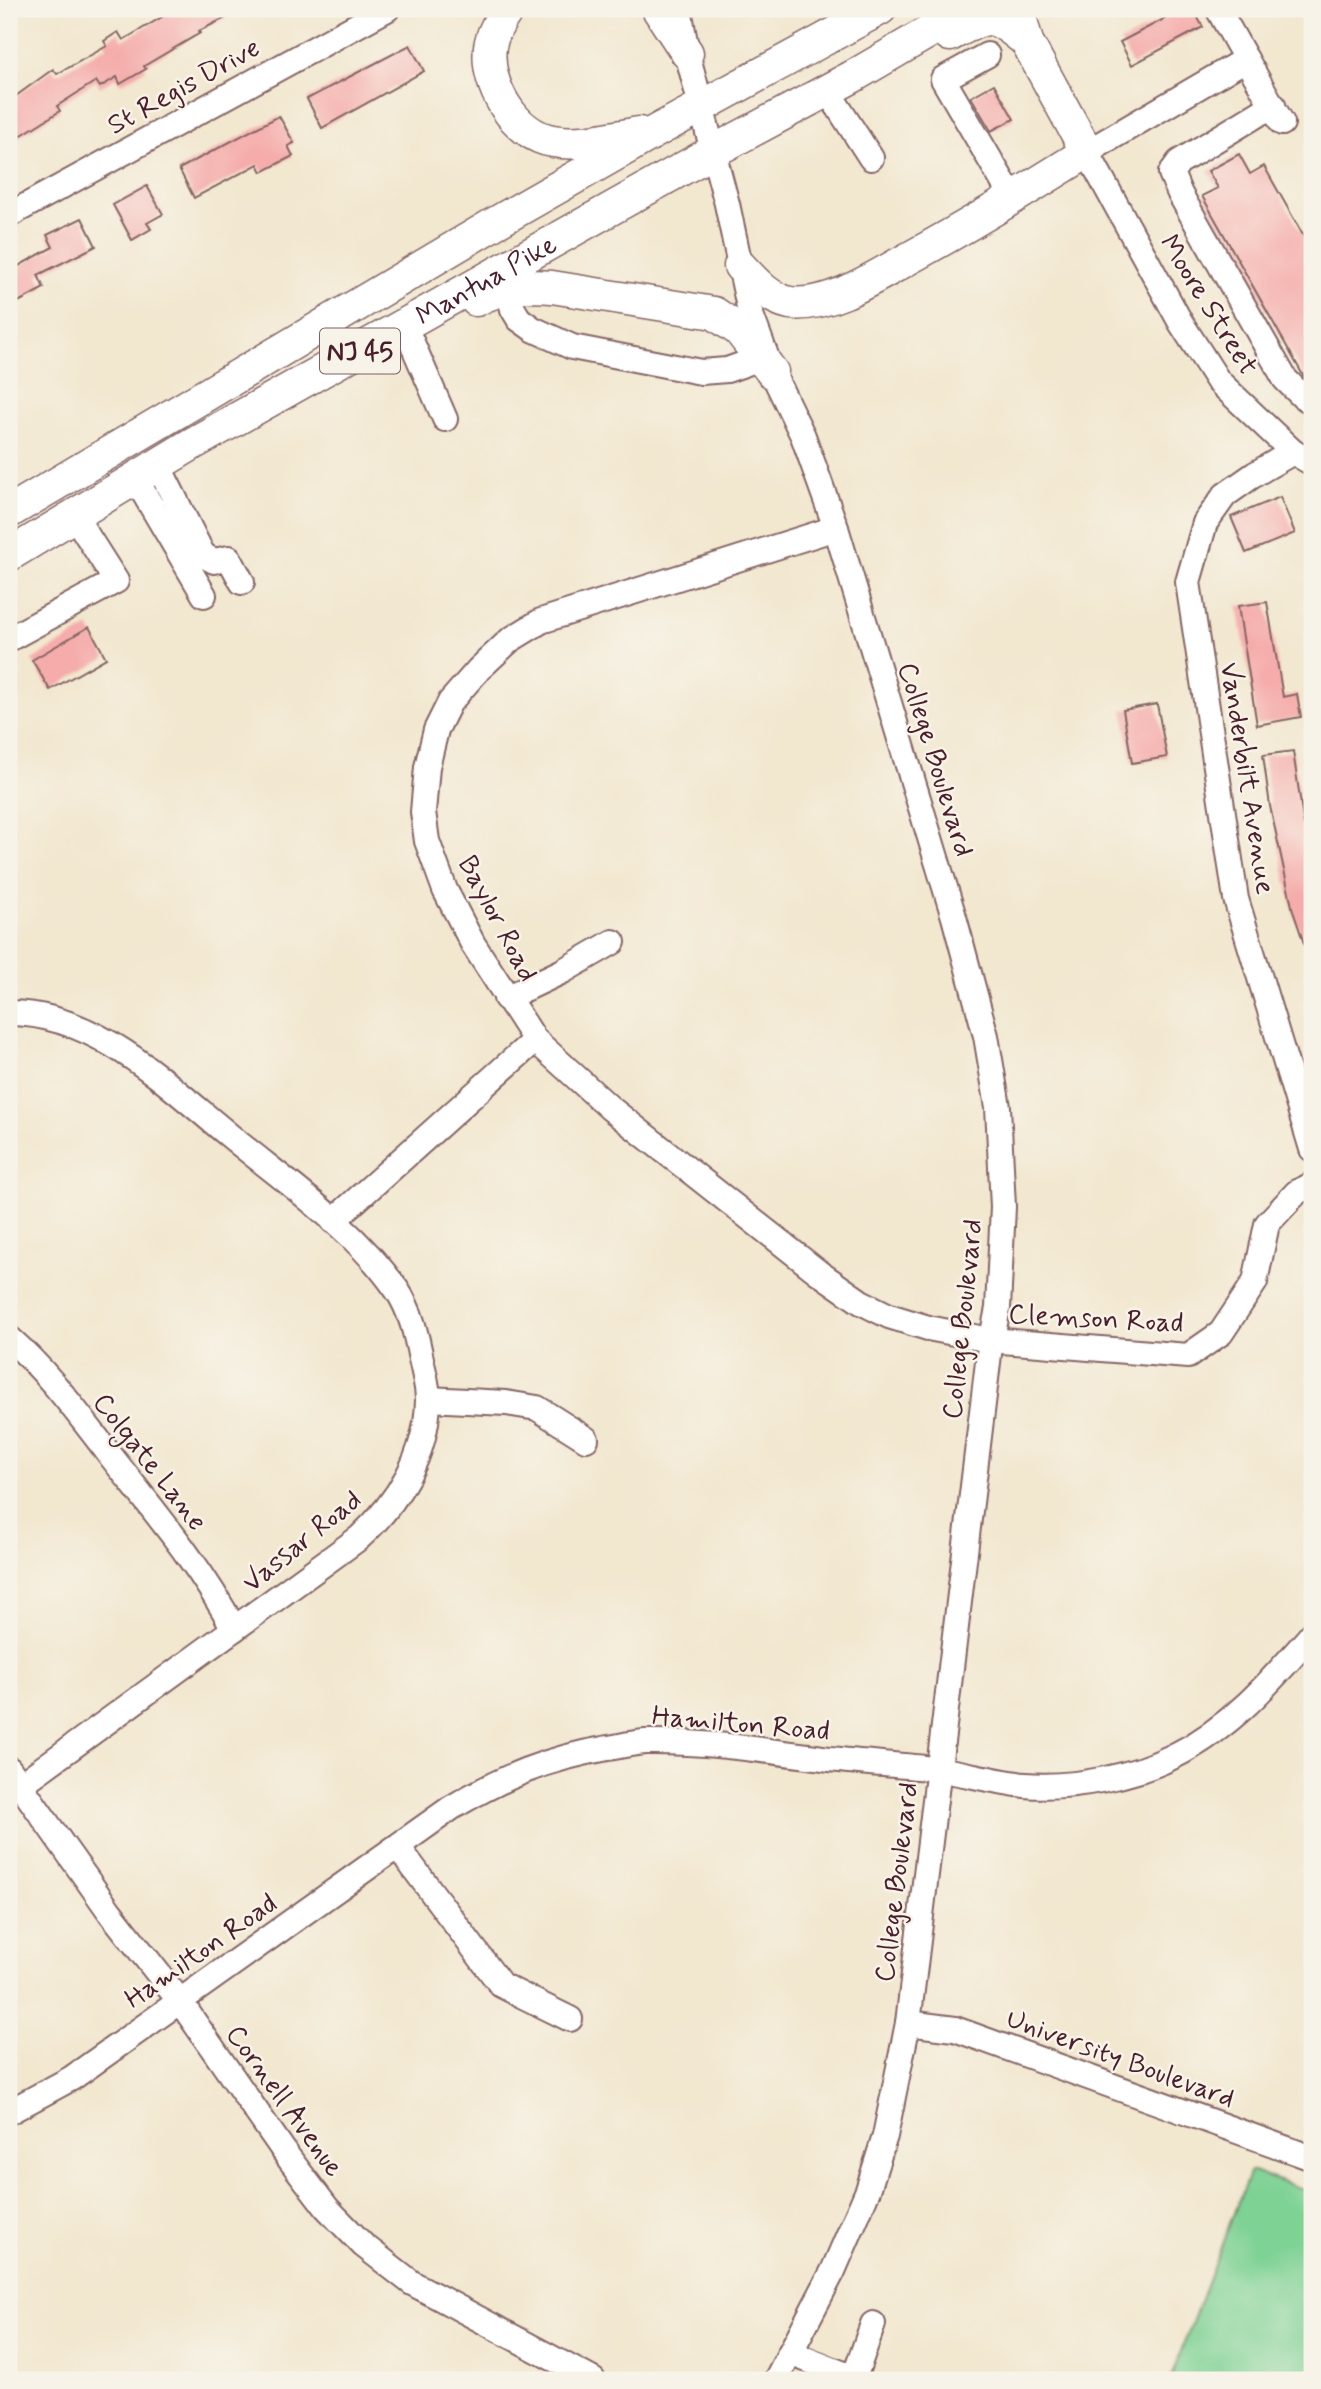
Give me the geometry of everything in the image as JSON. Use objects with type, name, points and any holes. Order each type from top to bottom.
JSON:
[{"type":"main road","points":[[508,9],[498,24],[489,48],[492,73],[500,96],[511,117],[521,126],[554,142],[577,142],[658,130]]},
{"type":"main road","points":[[658,9],[687,54]]},
{"type":"main road","name":"Mantua Pike","points":[[9,512],[294,341],[658,130],[880,9]]},
{"type":"main road","name":"Mantua Pike","points":[[9,555],[147,471],[714,151],[840,84],[968,9]]},
{"type":"main road","points":[[740,266],[759,287],[782,301],[794,303],[832,297],[863,283],[1013,199],[1087,152],[1027,42],[1018,9]]},
{"type":"main road","points":[[840,84],[883,69],[982,19],[998,21],[1027,42]]},
{"type":"main road","points":[[352,356],[372,356],[490,292],[531,286],[714,313],[736,310],[738,330],[766,365]]},
{"type":"street","name":"St Regis Drive","points":[[9,215],[387,9]]},
{"type":"street","points":[[679,9],[687,54],[714,151],[740,266],[736,310]]},
{"type":"street","points":[[1218,9],[1277,114],[1179,162],[1171,173],[1180,194],[1285,379],[1312,402]]},
{"type":"street","points":[[987,55],[943,79],[1013,199]]},
{"type":"street","points":[[1087,152],[1246,59]]},
{"type":"street","points":[[840,84],[871,158]]},
{"type":"street","name":"Moore Street","points":[[1087,152],[1181,323],[1218,380],[1303,458]]},
{"type":"street","points":[[508,289],[513,309],[519,319],[533,330],[572,347],[701,372],[766,365]]},
{"type":"street","points":[[409,336],[444,419]]},
{"type":"street","name":"College Boulevard","points":[[766,365],[799,425],[836,528],[954,917],[986,1036],[998,1107],[1003,1207],[998,1308],[990,1340],[908,2023],[885,2136],[868,2190],[834,2271],[776,2380]]},
{"type":"street","name":"Vanderbilt Avenue","points":[[1303,458],[1255,474],[1225,495],[1205,523],[1188,582],[1236,899],[1312,1149]]},
{"type":"street","points":[[147,471],[203,555],[214,561],[229,558],[242,582]]},
{"type":"street","points":[[147,471],[204,596]]},
{"type":"street","points":[[9,639],[116,581],[74,515]]},
{"type":"street","name":"Baylor Road","points":[[836,528],[541,621],[510,640],[450,702],[436,730],[427,767],[423,812],[427,841],[444,890],[506,998],[536,1040],[610,1108],[818,1272],[861,1301],[889,1316],[928,1328],[990,1340]]},
{"type":"street","points":[[506,998],[563,971],[612,942]]},
{"type":"street","name":"Vassar Road","points":[[9,1013],[62,1021],[103,1037],[184,1099],[333,1221],[376,1263],[398,1291],[414,1324],[428,1398],[425,1429],[418,1456],[401,1488],[378,1520],[359,1538],[234,1629],[14,1777]]},
{"type":"street","points":[[333,1221],[536,1040]]},
{"type":"street","name":"Clemson Road","points":[[990,1340],[1188,1356],[1221,1333],[1255,1282],[1266,1224],[1297,1192],[1312,1185]]},
{"type":"street","name":"Colgate Lane","points":[[9,1338],[47,1375],[159,1516],[216,1596],[234,1629]]},
{"type":"street","points":[[428,1398],[506,1403],[537,1408],[586,1439]]},
{"type":"street","name":"Hamilton Road","points":[[9,2112],[72,2078],[451,1808],[505,1777],[540,1764],[643,1742],[735,1746],[938,1769],[1026,1785],[1085,1782],[1126,1774],[1161,1761],[1206,1738],[1236,1717],[1312,1634]]},
{"type":"street","name":"Cornell Avenue","points":[[14,1777],[110,1912],[179,2000],[288,2157],[327,2208],[363,2245],[412,2283],[593,2380]]},
{"type":"street","points":[[398,1847],[501,1984],[570,2019]]},
{"type":"street","name":"University Boulevard","points":[[908,2023],[956,2029],[1312,2158]]},
{"type":"street","points":[[790,2353],[853,2379],[873,2324]]},
{"type":"green space","points":[[1250,2171],[1312,2192],[1312,2380],[1170,2380]]},
{"type":"building","points":[[163,9],[243,9],[199,31],[200,33],[144,66],[146,69],[120,84],[117,77],[100,87],[96,81],[57,106],[60,111],[9,143],[9,101],[53,69],[57,74],[107,46],[104,41],[118,32],[123,40],[167,14]]},
{"type":"building","points":[[1183,9],[1193,9],[1203,27],[1132,65],[1120,42]]},
{"type":"building","points":[[410,45],[424,71],[322,128],[307,99]]},
{"type":"building","points":[[994,84],[1014,119],[991,131],[971,97]]},
{"type":"building","points":[[279,116],[294,143],[288,146],[293,156],[262,172],[258,164],[194,198],[179,169]]},
{"type":"building","points":[[1239,154],[1250,174],[1264,166],[1312,251],[1312,385],[1304,377],[1202,196],[1218,188],[1208,171]]},
{"type":"building","points":[[147,186],[163,214],[147,223],[151,229],[132,240],[113,205]]},
{"type":"building","points":[[82,218],[96,246],[38,275],[44,288],[9,307],[9,271],[53,247],[47,235]]},
{"type":"building","points":[[1280,497],[1295,533],[1246,553],[1231,517]]},
{"type":"building","points":[[1267,602],[1283,697],[1297,694],[1301,717],[1257,725],[1238,606]]},
{"type":"building","points":[[89,627],[106,658],[50,690],[32,660]]},
{"type":"building","points":[[1157,704],[1167,757],[1132,763],[1123,710]]},
{"type":"building","points":[[1293,751],[1304,826],[1308,825],[1312,846],[1312,958],[1309,958],[1293,911],[1270,806],[1263,755]]}]
